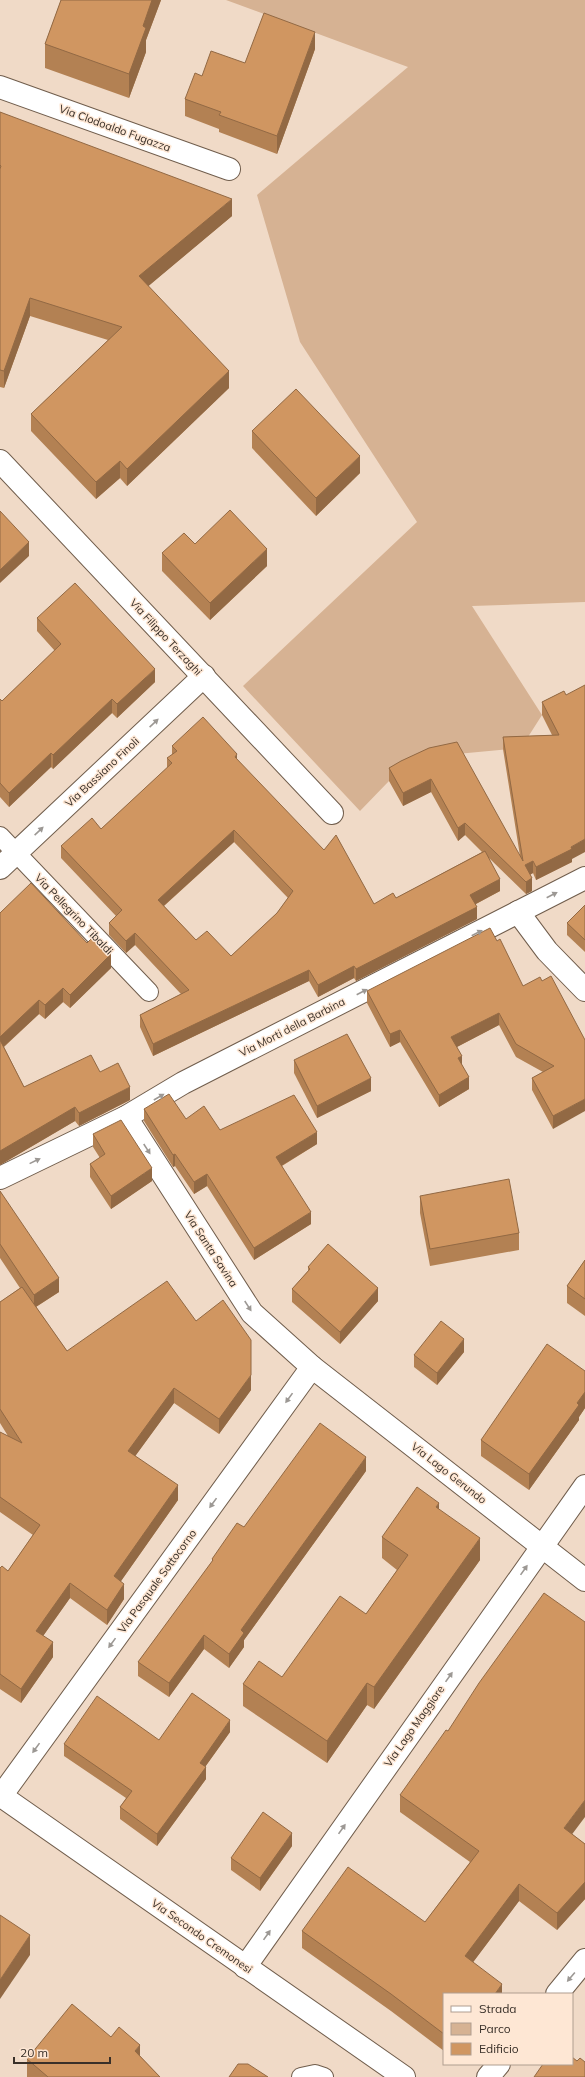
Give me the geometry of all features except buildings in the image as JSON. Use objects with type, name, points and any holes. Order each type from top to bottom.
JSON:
[{"type":"street","name":"Via Clodoaldo Fugazza","points":[[0,87],[229,169]]},
{"type":"street","name":"Via Filippo Terzaghi","points":[[0,461],[332,813]]},
{"type":"street","name":"Via Bassiano Finoli","points":[[0,868],[204,676]]},
{"type":"street","name":"Via Morti della Barbina","points":[[0,1178],[126,1117],[183,1083],[585,878]]},
{"type":"street","points":[[518,912],[547,951],[585,990]]},
{"type":"street","name":"Via Santa Savina","points":[[126,1117],[252,1312],[312,1367]]},
{"type":"street","name":"Via Lago Gerundo","points":[[312,1367],[585,1580]]},
{"type":"street","name":"Via Pasquale Sottocorno","points":[[0,1795],[312,1367]]},
{"type":"street","name":"Via Lago Maggiore","points":[[245,1966],[585,1486]]},
{"type":"street","name":"Via Secondo Cremonesi","points":[[0,1795],[404,2077]]},
{"type":"street","points":[[558,1993],[585,1960]]},
{"type":"street","points":[[488,2077],[498,2065]]},
{"type":"lane","name":"Via Pellegrino Tibaldi","points":[[0,836],[149,992]]},
{"type":"lane","points":[[301,2077],[315,2074],[324,2077]]},
{"type":"green space","points":[[226,0],[585,0],[585,602],[472,606],[542,715],[521,748],[457,754],[401,773],[389,781],[360,811],[243,686],[417,522],[300,342],[257,195],[408,67]]}]
